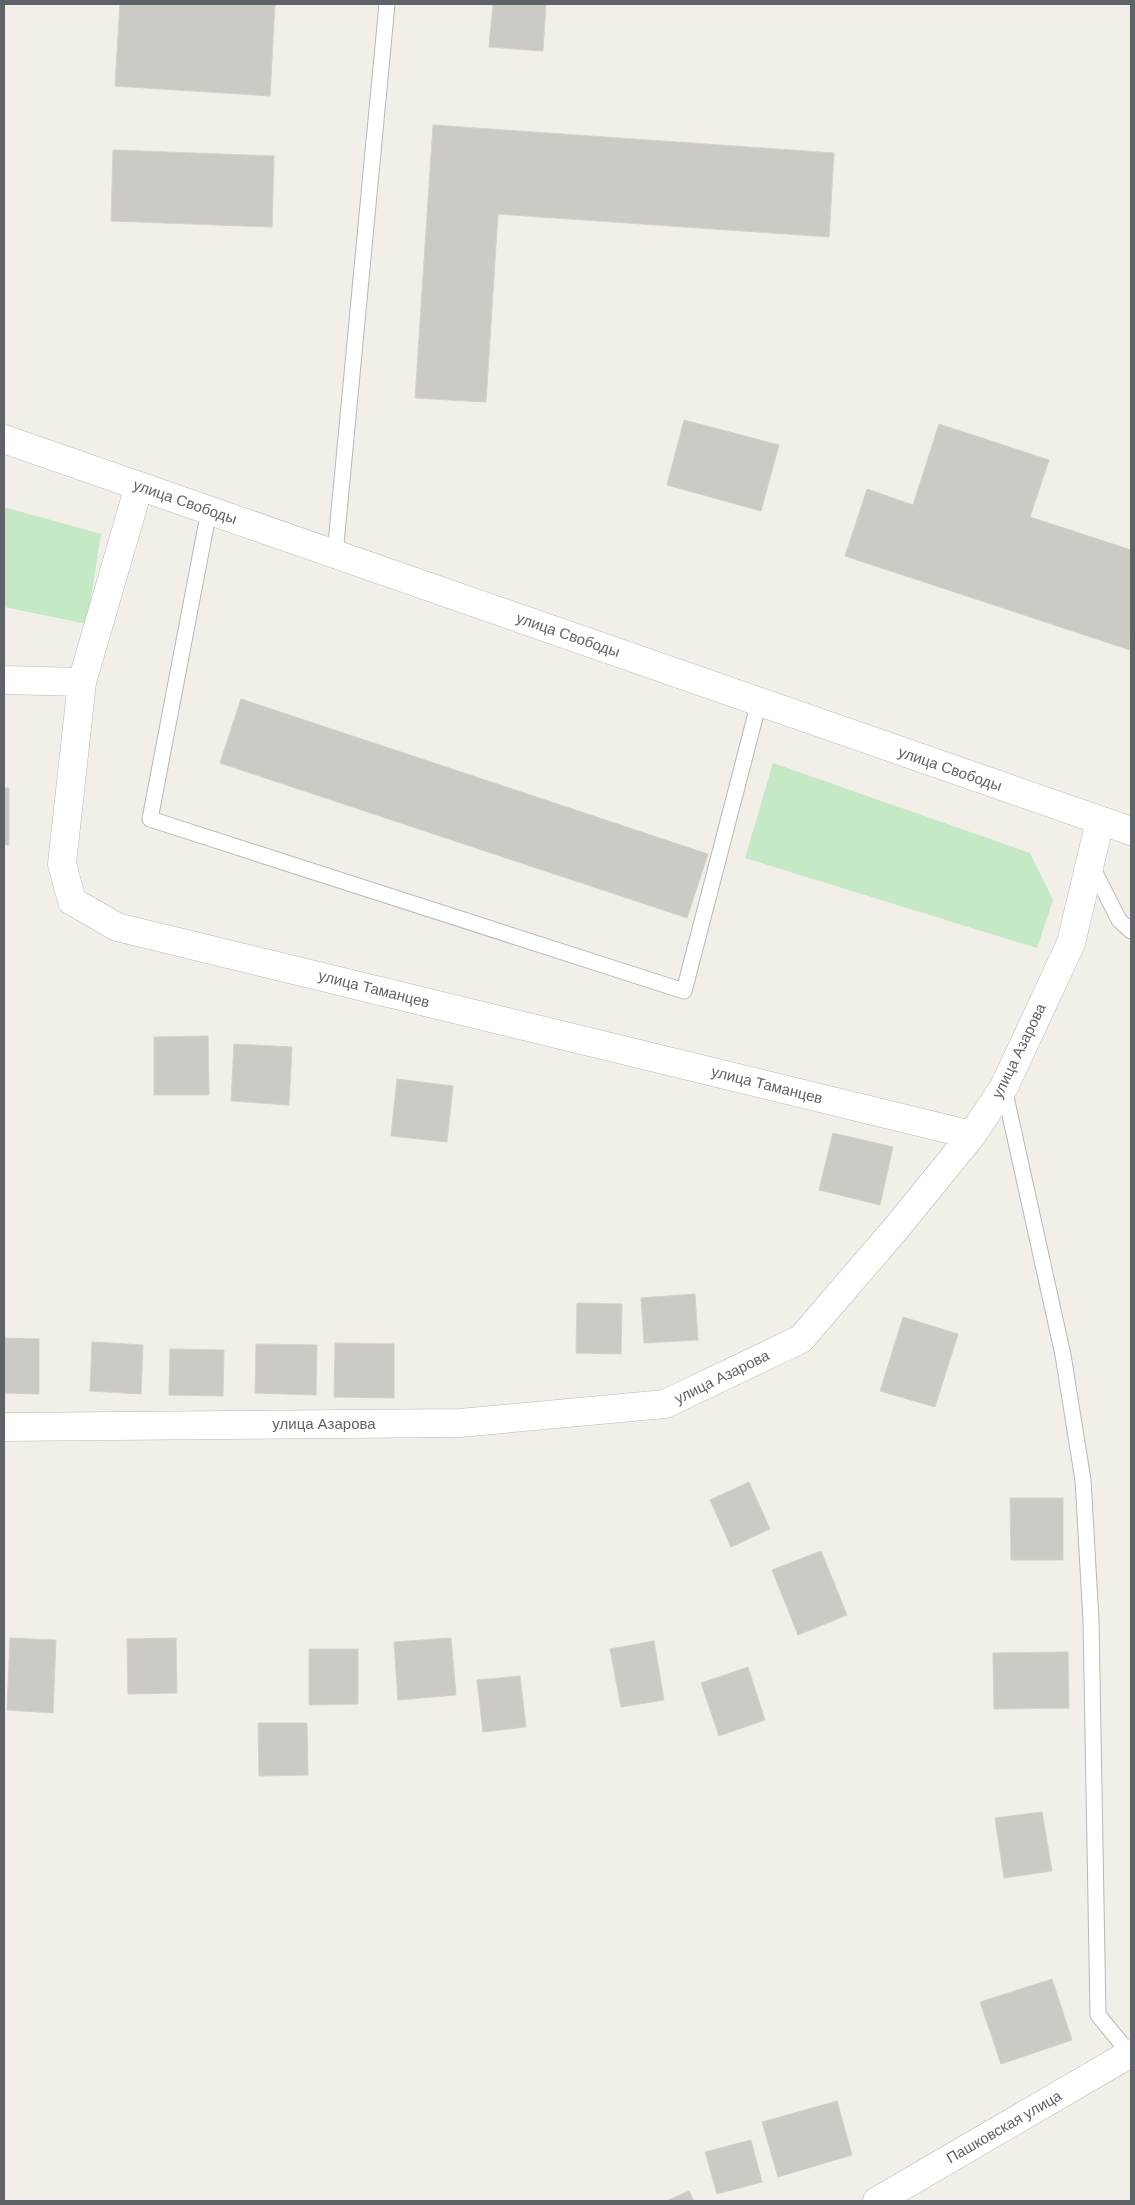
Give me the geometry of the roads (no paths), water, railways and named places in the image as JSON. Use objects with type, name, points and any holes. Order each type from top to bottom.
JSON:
[{"type":"street","name":"улица Свободы","points":[[4,439],[1131,832]]},
{"type":"street","name":"улица Таманцев","points":[[139,486],[82,682],[62,864],[72,901],[117,927],[972,1135]]},
{"type":"street","points":[[4,680],[82,682]]},
{"type":"street","name":"улица Азарова","points":[[4,1427],[460,1423],[665,1404],[801,1339],[898,1226],[972,1135],[1004,1087],[1071,943],[1100,821]]},
{"type":"street","name":"Пашковская улица","points":[[877,2201],[1130,2053]]},
{"type":"lane","points":[[335,554],[387,4]]},
{"type":"lane","points":[[209,510],[150,819],[684,991],[758,702]]},
{"type":"lane","points":[[1090,864],[1119,920],[1131,931]]},
{"type":"lane","points":[[1004,1087],[1063,1355],[1083,1480],[1090,1620],[1098,2015],[1130,2053]]}]
